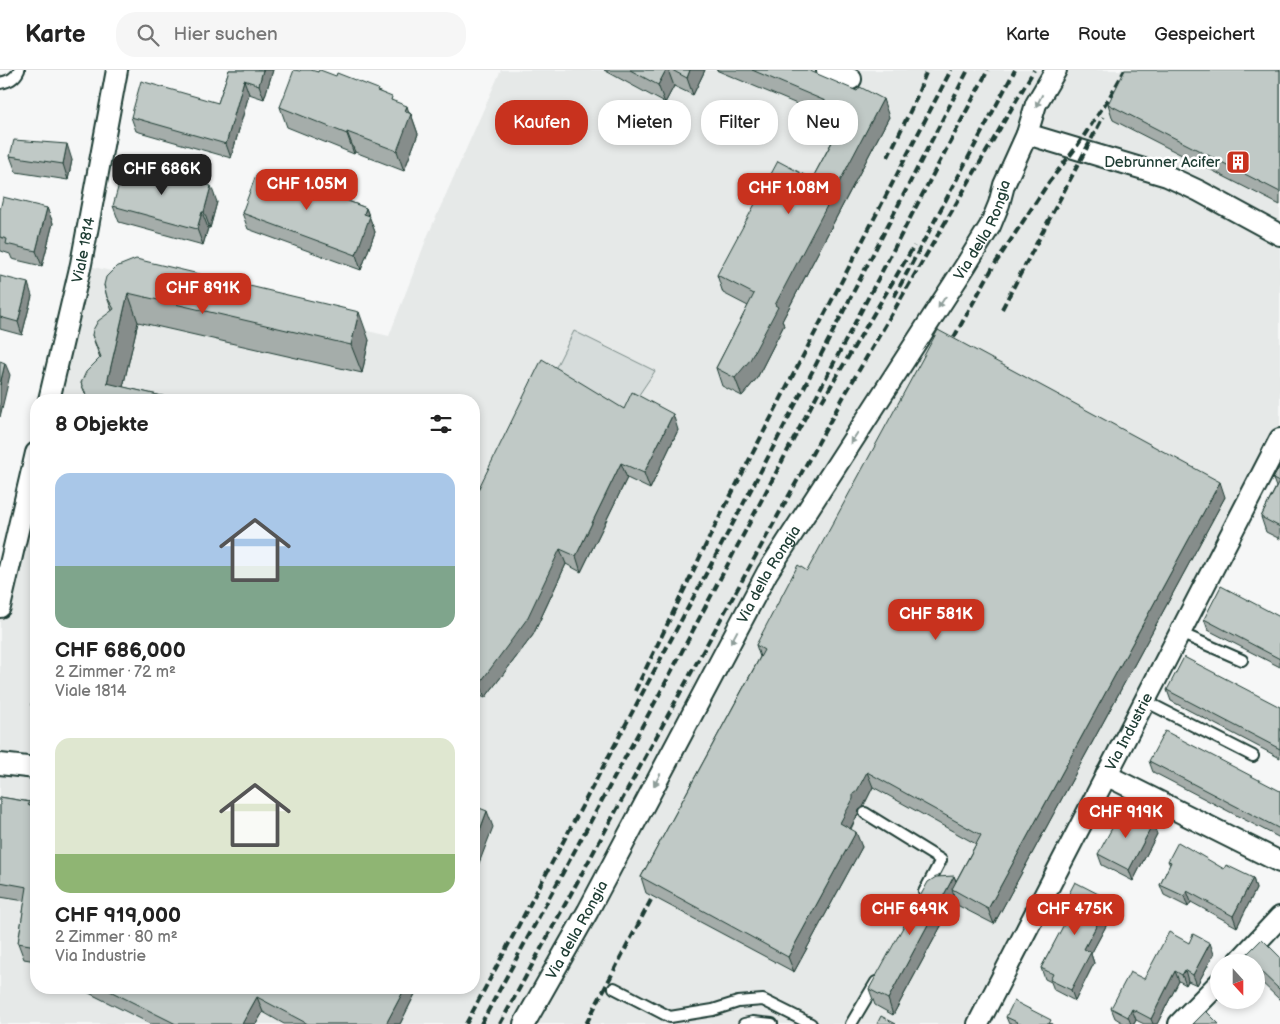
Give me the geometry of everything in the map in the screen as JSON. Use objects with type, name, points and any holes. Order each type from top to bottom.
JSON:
[{"type":"street","name":"Viale 1814","points":[[50,394],[81,264],[117,70]]},
{"type":"street","points":[[826,70],[853,74]]},
{"type":"street","name":"Via della Rongia","points":[[524,1024],[588,911],[767,573],[990,226],[1036,104],[1056,70]]},
{"type":"street","points":[[1026,134],[1167,176],[1199,191],[1280,235]]},
{"type":"street","name":"Via Industrie","points":[[978,1024],[1280,439]]},
{"type":"street","points":[[0,607],[30,479]]},
{"type":"street","points":[[0,764],[30,767]]},
{"type":"street","points":[[1106,776],[1280,862]]},
{"type":"street","points":[[1245,954],[1280,917]]},
{"type":"street","points":[[1179,1024],[1210,992]]},
{"type":"lane","points":[[0,83],[16,76],[19,70]]},
{"type":"lane","points":[[1180,633],[1242,660]]},
{"type":"lane","points":[[1145,701],[1253,756]]},
{"type":"lane","points":[[865,813],[942,860],[919,902]]},
{"type":"lane","points":[[851,1024],[882,970]]},
{"type":"lane","points":[[614,988],[670,1017],[713,1010],[738,1002],[763,1000],[811,1024]]},
{"type":"lane","points":[[744,1024],[753,1022],[772,1024]]},
{"type":"shaded area","points":[[501,70],[1280,70],[1280,439],[978,1024],[0,1024],[0,607],[30,479],[30,994],[480,994],[480,394],[50,394],[81,264],[389,336],[428,235]]},
{"type":"shaded area","points":[[574,331],[655,371],[628,411],[553,373]]},
{"type":"building","points":[[229,70],[263,70],[259,85],[244,80],[226,144],[131,117],[141,81],[218,103]]},
{"type":"building","points":[[294,70],[318,72],[320,70],[336,76],[337,73],[378,89],[377,91],[392,97],[391,100],[407,106],[405,111],[411,114],[397,151],[347,132],[347,134],[280,107]]},
{"type":"building","points":[[630,70],[666,70],[658,85]]},
{"type":"building","points":[[672,70],[690,70],[687,78]]},
{"type":"building","points":[[752,70],[808,70],[857,91],[860,87],[883,99],[775,305],[778,307],[750,360],[735,378],[716,368],[754,294],[717,275],[778,161],[812,179],[830,145],[858,145],[858,100],[823,100]]},
{"type":"building","name":"Debrunner Acifer","points":[[1125,70],[1280,70],[1280,192],[1108,104]]},
{"type":"building","points":[[14,140],[67,144],[63,164],[10,156]]},
{"type":"building","points":[[125,162],[211,186],[197,229],[113,206]]},
{"type":"building","points":[[265,171],[295,182],[297,178],[336,192],[335,196],[366,208],[364,214],[370,216],[356,255],[242,213],[256,175],[263,177]]},
{"type":"building","points":[[3,197],[47,208],[36,251],[6,244],[7,239],[0,237],[0,210]]},
{"type":"building","points":[[136,259],[359,312],[351,345],[128,293],[107,383],[154,394],[86,394],[81,383],[86,372],[101,357],[92,335],[93,330],[98,321],[114,309],[107,297],[104,285],[106,277],[116,267]]},
{"type":"building","points":[[0,276],[28,283],[18,322],[0,317]]},
{"type":"building","points":[[938,330],[1220,482],[988,909],[952,889],[981,835],[867,772],[857,791],[853,794],[853,799],[840,823],[856,832],[788,957],[641,877],[764,650],[756,645],[798,565],[807,571]]},
{"type":"building","points":[[542,359],[624,409],[632,392],[673,414],[644,473],[621,463],[576,556],[560,549],[527,619],[480,683],[480,486]]},
{"type":"building","points":[[0,361],[5,363],[0,385]]},
{"type":"building","points":[[1280,466],[1280,527],[1261,517],[1279,482],[1273,479]]},
{"type":"building","points":[[1221,586],[1280,617],[1280,659],[1204,619]]},
{"type":"building","points":[[1184,657],[1280,707],[1280,749],[1167,690]]},
{"type":"building","points":[[1165,731],[1280,791],[1280,829],[1149,761]]},
{"type":"building","points":[[0,797],[30,802],[28,805],[30,806],[30,945],[18,943],[27,887],[0,882]]},
{"type":"building","points":[[480,808],[487,811],[480,830]]},
{"type":"building","points":[[1123,808],[1153,824],[1129,870],[1098,854]]},
{"type":"building","points":[[1178,842],[1224,869],[1226,865],[1253,878],[1233,916],[1187,891],[1184,896],[1160,885],[1171,862],[1168,861]]},
{"type":"building","points":[[954,876],[888,999],[869,989],[928,882],[936,877]]},
{"type":"building","points":[[1075,882],[1110,900],[1084,949],[1091,952],[1071,990],[1050,980],[1053,974],[1041,968],[1071,911],[1062,907]]},
{"type":"building","points":[[1169,932],[1189,943],[1193,934],[1210,943],[1193,975],[1185,970],[1182,975],[1175,971],[1151,1019],[1132,1009],[1128,1017],[1111,1008],[1130,972],[1144,979]]},
{"type":"building","points":[[1262,939],[1280,957],[1280,990],[1265,976],[1265,954],[1247,954]]},
{"type":"building","points":[[116,994],[402,994],[386,1024],[308,1024],[257,997],[242,1024],[176,1024]]},
{"type":"building","points":[[1014,1001],[1051,1020],[1049,1024],[1016,1024],[1017,1022],[1006,1017]]},
{"type":"building","points":[[1206,1011],[1219,1024],[1193,1024]]},
{"type":"building","points":[[881,1016],[896,1024],[877,1024]]},
{"type":"railway","points":[[888,157],[915,101],[927,70]]},
{"type":"railway","points":[[635,691],[715,526],[951,70]]},
{"type":"railway","points":[[466,1024],[764,465],[968,70]]},
{"type":"railway","points":[[481,1024],[660,693],[988,70]]},
{"type":"railway","points":[[894,297],[1015,70]]},
{"type":"railway","points":[[500,1024],[844,396],[1034,70]]},
{"type":"railway","points":[[948,348],[993,267],[1049,182],[1075,149],[1125,70]]},
{"type":"railway","points":[[1002,309],[1103,117]]},
{"type":"railway","points":[[822,401],[914,246]]},
{"type":"railway","points":[[586,1024],[653,896]]},
{"type":"place","name":"Debrunner Acifer","points":[[1238,162]]}]
